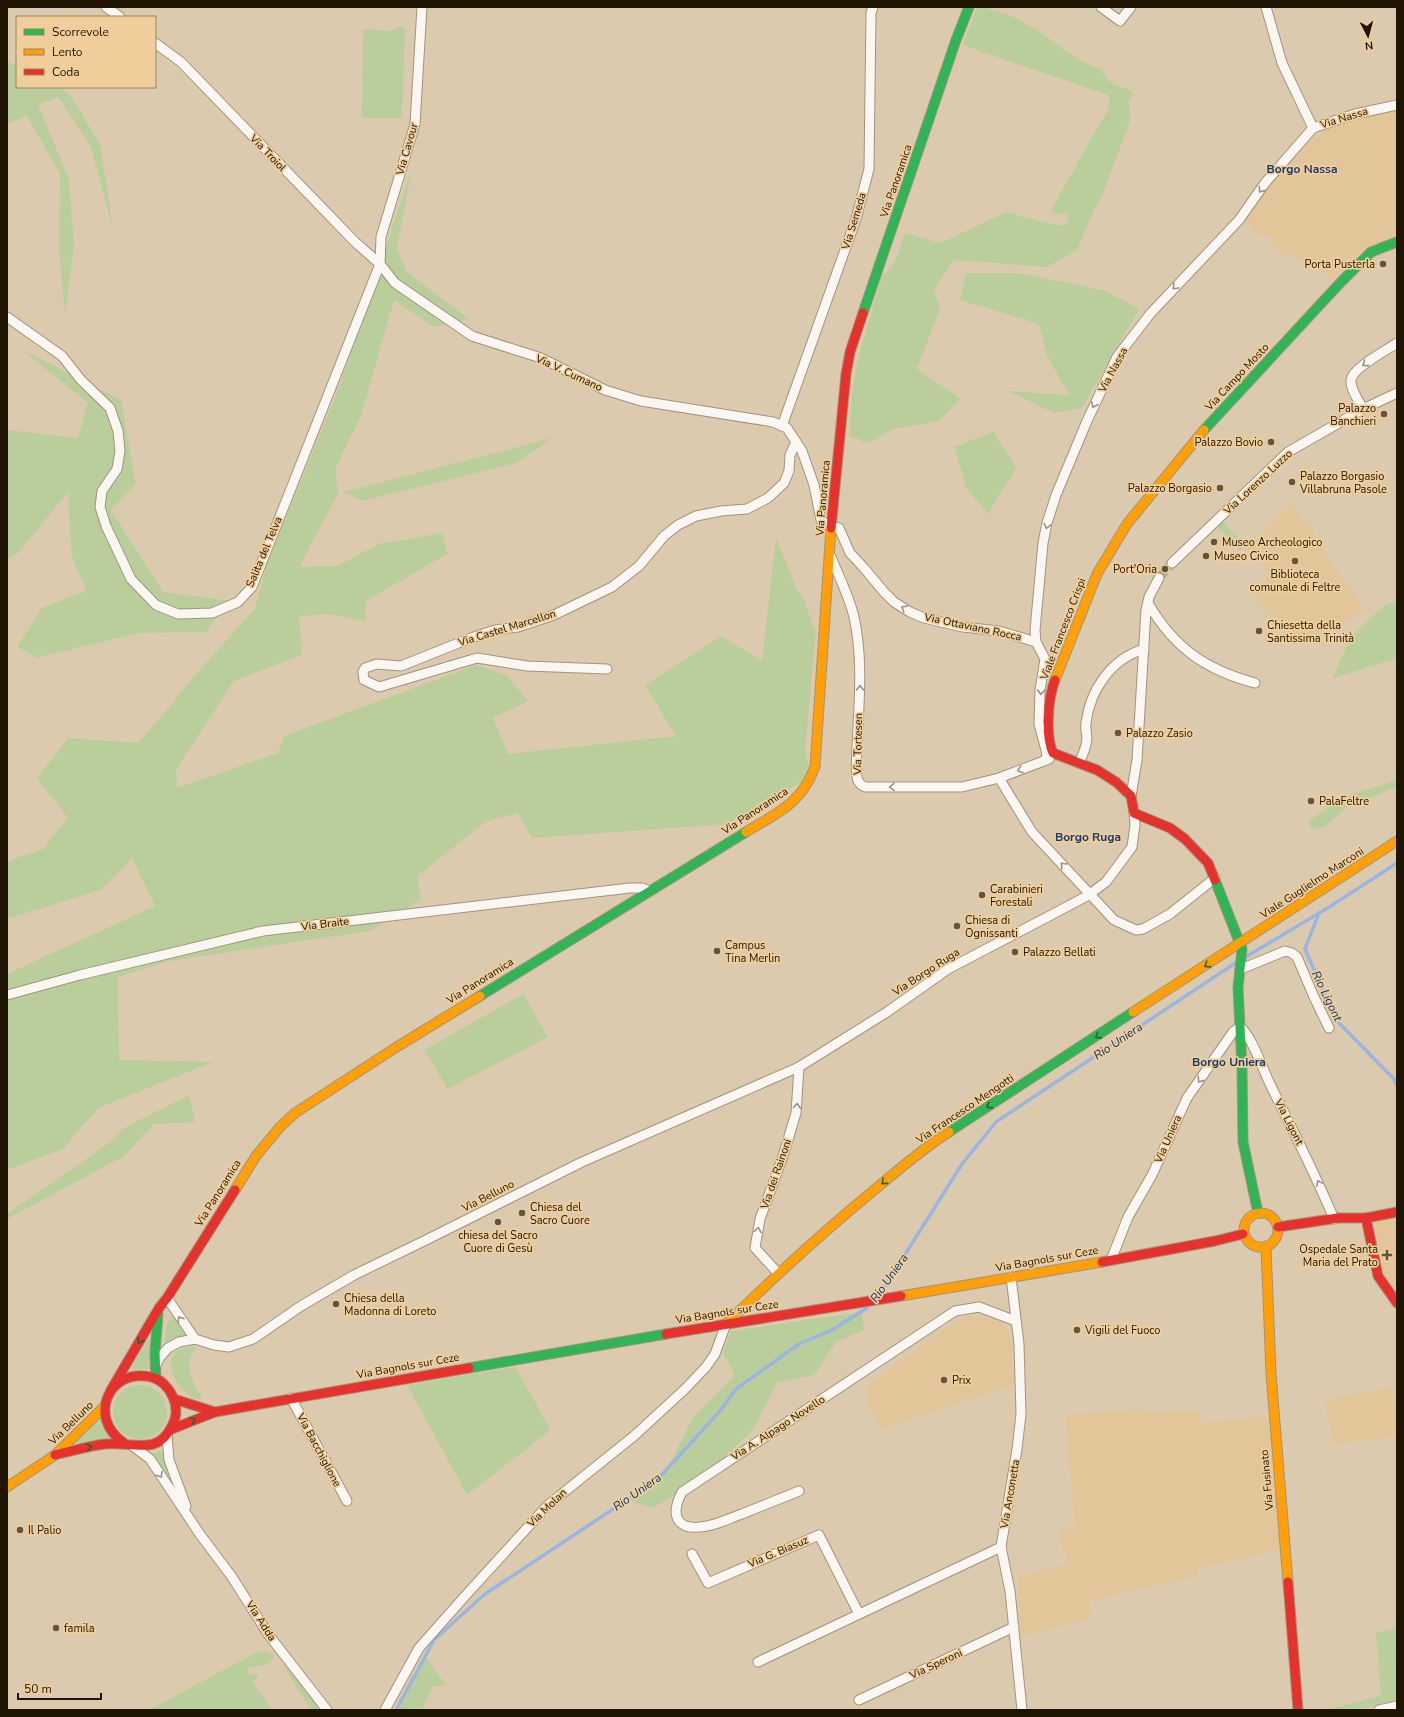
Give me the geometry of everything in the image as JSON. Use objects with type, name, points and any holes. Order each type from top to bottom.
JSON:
[{"type":"main road","name":"Via Panoramica","points":[[111,1390],[159,1308],[167,1298],[256,1156],[280,1127],[295,1113],[395,1048],[785,808],[800,796],[808,787],[814,766],[829,554],[846,374],[850,352],[956,40],[969,7]]},
{"type":"main road","name":"Via Campo Mosto","points":[[1127,524],[1198,435],[1341,282],[1371,252],[1397,242]]},
{"type":"main road","name":"Viale Francesco Crispi","points":[[1051,752],[1049,718],[1054,682],[1098,574],[1127,524]]},
{"type":"main road","points":[[1051,752],[1097,770],[1116,782],[1131,796],[1134,813],[1170,828],[1185,840],[1208,863],[1215,878],[1241,947],[1241,969],[1238,988],[1242,1067],[1243,1142],[1258,1213]]},
{"type":"main road","name":"Viale Guglielmo Marconi","points":[[1241,947],[1397,841]]},
{"type":"main road","name":"Via Francesco Mengotti","points":[[726,1324],[778,1273],[897,1171],[938,1139],[1241,947]]},
{"type":"main road","points":[[1278,1227],[1334,1219],[1366,1218],[1397,1212]]},
{"type":"main road","points":[[1258,1213],[1263,1213],[1273,1218],[1278,1227],[1278,1232],[1274,1241],[1266,1247],[1254,1247],[1243,1234],[1245,1223],[1248,1218],[1258,1213]]},
{"type":"main road","points":[[1366,1218],[1378,1276],[1397,1303]]},
{"type":"main road","name":"Via Bagnols sur Ceze","points":[[169,1432],[215,1412],[726,1324],[845,1306],[1111,1260],[1215,1241],[1243,1234]]},
{"type":"main road","name":"Via Fusinato","points":[[1266,1247],[1271,1373],[1298,1710]]},
{"type":"main road","points":[[156,1379],[156,1334],[159,1308]]},
{"type":"main road","points":[[111,1390],[120,1382],[131,1376],[144,1375],[156,1379],[170,1390],[174,1399],[176,1419],[169,1432]]},
{"type":"main road","name":"Via Belluno","points":[[7,1486],[55,1455],[104,1407],[111,1390]]},
{"type":"main road","name":"Via Bagnols sur Ceze","points":[[174,1399],[215,1412]]},
{"type":"main road","name":"Via Belluno","points":[[104,1407],[108,1428],[115,1437],[124,1444]]},
{"type":"main road","name":"Via Belluno","points":[[55,1455],[107,1443],[124,1444],[134,1447],[154,1445],[169,1432]]},
{"type":"street","points":[[106,7],[119,16]]},
{"type":"street","name":"Via Cavour","points":[[380,264],[381,237],[415,124],[422,7]]},
{"type":"street","name":"Via Semeda","points":[[782,426],[856,219],[869,169],[871,13],[873,7]]},
{"type":"street","points":[[1101,7],[1120,21],[1131,7]]},
{"type":"street","points":[[1266,7],[1282,62],[1313,128]]},
{"type":"street","name":"Via Troiol","points":[[156,45],[181,62],[355,242],[380,264]]},
{"type":"street","name":"Via Nassa","points":[[1051,752],[1039,724],[1040,690],[1045,659],[1036,642],[1035,630],[1043,543],[1047,523],[1056,495],[1086,421],[1117,357],[1150,314],[1238,220],[1265,183],[1313,128],[1355,114],[1397,105]]},
{"type":"street","name":"Salita del Telva","points":[[7,317],[62,356],[81,380],[110,408],[118,431],[120,451],[117,469],[102,491],[100,507],[106,526],[131,579],[156,605],[178,614],[212,613],[238,602],[252,587],[380,264]]},
{"type":"street","name":"Via V. Cumano","points":[[380,264],[395,284],[472,336],[541,358],[605,390],[652,403],[773,422],[782,426]]},
{"type":"street","points":[[1363,409],[1351,384],[1352,376],[1363,365],[1397,343]]},
{"type":"street","name":"Via Lorenzo Luzzo","points":[[1172,563],[1288,452],[1363,409],[1397,393]]},
{"type":"street","points":[[782,426],[787,428],[802,451],[814,485],[821,520],[832,527]]},
{"type":"street","name":"Via Castel Marcellon","points":[[607,669],[527,666],[477,658],[380,687],[364,680],[363,672],[365,668],[377,664],[401,666],[471,638],[495,630],[518,627],[554,615],[612,587],[639,566],[664,536],[678,526],[696,516],[747,508],[768,498],[784,484],[789,471],[790,455],[796,442]]},
{"type":"street","name":"Via Ottaviano Rocca","points":[[832,527],[839,528],[850,554],[884,592],[894,602],[910,612],[924,618],[963,627],[999,631],[1036,642]]},
{"type":"street","name":"Via Tortesen","points":[[829,554],[854,616],[859,646],[860,695],[857,746],[858,780],[860,785],[865,787],[962,787],[999,778],[1044,761],[1051,752]]},
{"type":"street","points":[[1131,796],[1137,760],[1148,603],[1152,590],[1159,578]]},
{"type":"street","points":[[1148,603],[1158,620],[1176,643],[1200,660],[1217,669],[1233,677],[1255,683]]},
{"type":"street","points":[[1079,763],[1084,752],[1087,738],[1086,724],[1097,688],[1115,665],[1122,659],[1144,649]]},
{"type":"street","points":[[999,778],[1032,832],[1114,920],[1136,930],[1143,929],[1170,914],[1215,878]]},
{"type":"street","name":"Via Borgo Ruga","points":[[799,1067],[887,1012],[948,969],[1090,894],[1106,882],[1132,847],[1135,825],[1134,813]]},
{"type":"street","name":"Via Braite","points":[[7,996],[80,975],[263,931],[630,888],[642,888],[649,891]]},
{"type":"street","points":[[1241,969],[1285,951],[1292,952],[1297,957],[1329,1028]]},
{"type":"street","name":"Via Uniera","points":[[1111,1260],[1128,1216],[1152,1175],[1187,1098],[1233,1032],[1240,1027]]},
{"type":"street","name":"Via Ligont","points":[[1240,1027],[1247,1034],[1269,1082],[1318,1180],[1334,1219]]},
{"type":"street","name":"Via dei Rainoni","points":[[778,1273],[755,1248],[760,1219],[783,1156],[796,1113],[799,1067]]},
{"type":"street","name":"Via Belluno","points":[[194,1339],[214,1346],[229,1347],[241,1344],[252,1339],[301,1306],[354,1275],[424,1242],[582,1162],[799,1067]]},
{"type":"street","name":"Via Anconetta","points":[[1011,1277],[1019,1344],[1020,1414],[1018,1449],[1001,1547],[1010,1591],[1022,1710]]},
{"type":"street","points":[[155,1367],[160,1357],[168,1348],[178,1342],[194,1339],[167,1298]]},
{"type":"street","name":"Via A. Alpago Novello","points":[[799,1491],[706,1527],[687,1526],[680,1524],[676,1519],[676,1509],[682,1492],[955,1311],[979,1307],[1016,1322]]},
{"type":"street","name":"Via Molan","points":[[385,1710],[419,1648],[548,1505],[634,1436],[685,1390],[706,1367],[715,1354],[726,1324]]},
{"type":"street","name":"Via Bacchiglione","points":[[291,1398],[347,1501]]},
{"type":"street","name":"Via Adda","points":[[169,1432],[168,1450],[173,1472],[182,1499],[197,1529]]},
{"type":"street","name":"Via Adda","points":[[134,1447],[150,1459],[197,1529],[232,1576],[268,1634],[327,1710]]},
{"type":"street","name":"Via G. Biasuz","points":[[692,1554],[708,1583],[819,1535],[859,1614]]},
{"type":"street","points":[[758,1662],[1001,1547]]},
{"type":"street","name":"Via Speroni","points":[[859,1700],[1014,1627]]},
{"type":"street","points":[[1379,1710],[1397,1706]]},
{"type":"shaded area","points":[[1397,108],[1397,236],[1372,244],[1353,259],[1333,280],[1315,263],[1277,252],[1277,248],[1268,235],[1257,234],[1244,219],[1285,165],[1306,144],[1329,129],[1346,121]]},
{"type":"shaded area","name":"Biblioteca comunale di Feltre","points":[[1291,503],[1308,527],[1312,526],[1315,538],[1365,610],[1328,631],[1305,640],[1295,637],[1253,597],[1271,574],[1248,547]]},
{"type":"shaded area","name":"Ospedale Santa Maria del Prato","points":[[1397,1213],[1397,1293],[1385,1277],[1380,1263],[1374,1235],[1375,1226],[1378,1221]]},
{"type":"shaded area","points":[[973,1315],[998,1321],[1008,1330],[1013,1354],[1014,1387],[1007,1387],[881,1429],[867,1402],[866,1387],[940,1332],[964,1317]]},
{"type":"shaded area","points":[[1391,1388],[1397,1412],[1397,1436],[1364,1442],[1364,1439],[1333,1445],[1325,1400]]},
{"type":"shaded area","points":[[1147,1409],[1149,1413],[1199,1410],[1200,1419],[1203,1423],[1275,1415],[1286,1548],[1198,1569],[1198,1576],[1088,1601],[1092,1618],[1022,1636],[1017,1577],[1067,1564],[1058,1530],[1075,1528],[1065,1415]]},
{"type":"green space","points":[[977,7],[1010,15],[1037,30],[1080,60],[1102,70],[1113,84],[1132,91],[1133,95],[1129,101],[1130,121],[1102,196],[1092,214],[1077,250],[1047,267],[954,260],[934,290],[940,308],[917,369],[960,398],[939,421],[892,429],[875,440],[864,443],[857,438],[849,437],[852,392],[858,358],[882,275],[890,269],[893,264],[905,233],[940,243],[1007,212],[1060,226],[1068,222],[1068,213],[1055,215],[1051,210],[1106,113],[1110,100],[1108,95],[963,44]]},
{"type":"green space","points":[[403,26],[405,29],[402,118],[362,118],[363,29],[392,31]]},
{"type":"green space","points":[[7,61],[16,66],[16,88],[59,88],[69,93],[100,144],[114,233],[91,147],[58,97],[38,105],[69,179],[74,246],[65,316],[59,247],[60,174],[27,116],[7,124]]},
{"type":"green space","points":[[412,168],[397,248],[406,271],[469,319],[434,327],[394,300],[361,416],[335,469],[338,494],[299,567],[337,566],[379,544],[442,533],[447,554],[366,601],[365,621],[327,614],[299,617],[302,655],[234,681],[176,769],[177,788],[278,753],[284,736],[476,665],[506,675],[528,701],[493,718],[508,754],[676,736],[645,685],[721,636],[762,661],[776,537],[796,588],[804,598],[813,628],[816,630],[805,751],[809,770],[802,782],[727,824],[533,838],[517,813],[487,821],[417,876],[421,900],[370,931],[169,961],[118,977],[119,1060],[213,1062],[98,1108],[63,1149],[7,1170],[7,974],[155,906],[132,858],[101,890],[7,919],[7,864],[16,858],[43,849],[68,818],[37,778],[68,738],[139,743],[204,665],[255,609],[267,564],[338,391]]},
{"type":"green space","points":[[966,273],[1019,273],[1103,290],[1139,309],[1082,408],[1054,413],[1008,391],[1070,395],[1047,357],[1039,324],[960,300]]},
{"type":"green space","points":[[21,349],[121,400],[136,484],[111,510],[163,592],[230,601],[206,632],[139,633],[37,658],[17,647],[42,608],[87,590],[72,558],[68,492],[18,553],[7,560],[7,430],[78,438],[88,403]]},
{"type":"green space","points":[[994,432],[1016,468],[988,514],[967,489],[954,447]]},
{"type":"green space","points":[[552,438],[517,463],[362,501],[344,492]]},
{"type":"green space","points":[[1222,521],[1245,545],[1240,550],[1216,526]]},
{"type":"green space","points":[[1397,602],[1397,658],[1332,679],[1354,634],[1385,605]]},
{"type":"green space","points":[[1397,780],[1397,787],[1347,807],[1327,825],[1319,829],[1312,828],[1309,825],[1309,821],[1343,797]]},
{"type":"green space","points":[[523,994],[548,1037],[448,1089],[424,1050]]},
{"type":"green space","points":[[189,1095],[195,1122],[154,1124],[124,1156],[7,1219],[7,1214],[109,1143],[122,1129]]},
{"type":"green space","points":[[862,1312],[864,1330],[836,1342],[814,1375],[777,1383],[753,1430],[704,1477],[653,1508],[628,1500],[667,1470],[693,1417],[735,1375],[723,1354],[731,1331]]},
{"type":"green space","points":[[173,1317],[180,1322],[190,1337],[165,1350],[167,1327],[170,1319]]},
{"type":"green space","points":[[155,1330],[151,1369],[132,1369],[133,1364]]},
{"type":"green space","points":[[192,1346],[196,1348],[190,1358],[189,1368],[194,1384],[201,1396],[201,1400],[184,1390],[177,1382],[172,1372],[171,1363],[173,1355],[180,1349]]},
{"type":"green space","points":[[515,1367],[551,1430],[467,1495],[407,1385]]},
{"type":"green space","points":[[140,1385],[150,1387],[159,1393],[165,1402],[167,1412],[165,1422],[159,1431],[150,1437],[140,1439],[130,1437],[121,1431],[115,1422],[113,1412],[115,1402],[121,1393],[130,1387]]},
{"type":"green space","points":[[101,1416],[112,1440],[88,1444],[74,1442]]},
{"type":"green space","points":[[164,1450],[170,1475],[168,1477],[151,1454]]},
{"type":"green space","points":[[1397,1628],[1397,1702],[1356,1710],[1327,1710],[1381,1695],[1376,1633]]},
{"type":"green space","points":[[267,1652],[274,1656],[273,1659],[265,1665],[248,1667],[247,1675],[255,1674],[259,1676],[252,1682],[273,1710],[149,1710],[255,1653]]},
{"type":"green space","points":[[425,1656],[446,1685],[432,1687],[422,1710],[396,1710]]},
{"type":"green space","points":[[281,1662],[325,1710],[311,1710]]},
{"type":"waterway","name":"Rio Uniera","points":[[1244,958],[1331,906],[1397,863]]},
{"type":"waterway","name":"Rio Ligont","points":[[1319,913],[1305,949],[1337,1021],[1394,1079],[1397,1086]]},
{"type":"waterway","name":"Rio Uniera","points":[[879,1296],[962,1164],[996,1122],[1237,962]]},
{"type":"waterway","name":"Rio Uniera","points":[[396,1710],[434,1640],[485,1594],[657,1480],[720,1411],[736,1389],[799,1344],[832,1330],[867,1308]]},
{"type":"tunnel","points":[[1159,578],[1172,563]]},
{"type":"traffic: fast","points":[[863,313],[956,40],[969,7]]},
{"type":"traffic: fast","points":[[1204,430],[1341,282],[1371,252],[1397,242]]},
{"type":"traffic: fast","points":[[480,996],[746,832]]},
{"type":"traffic: fast","points":[[1215,880],[1242,949],[1238,988],[1242,1067],[1243,1142],[1258,1213]]},
{"type":"traffic: fast","points":[[949,1132],[1133,1012]]},
{"type":"traffic: fast","points":[[156,1379],[155,1353],[158,1313]]},
{"type":"traffic: fast","points":[[469,1368],[666,1334]]},
{"type":"traffic: slow","points":[[1055,680],[1097,574],[1127,524],[1204,430]]},
{"type":"traffic: slow","points":[[746,832],[788,806],[804,789],[815,766],[831,528]]},
{"type":"traffic: slow","points":[[1133,1012],[1397,841]]},
{"type":"traffic: slow","points":[[235,1190],[256,1156],[280,1127],[295,1113],[395,1048],[480,996]]},
{"type":"traffic: slow","points":[[726,1324],[835,1223],[910,1160],[949,1132]]},
{"type":"traffic: slow","points":[[1258,1213],[1264,1213],[1268,1214],[1275,1220],[1278,1230],[1277,1237],[1271,1244],[1264,1247],[1258,1247],[1254,1246],[1247,1240],[1244,1233],[1244,1227],[1245,1223],[1251,1216],[1258,1213]]},
{"type":"traffic: slow","points":[[1266,1247],[1271,1373],[1288,1582]]},
{"type":"traffic: slow","points":[[901,1296],[1102,1262]]},
{"type":"traffic: slow","points":[[7,1487],[55,1455],[104,1407]]},
{"type":"traffic: jam","points":[[831,528],[846,374],[850,352],[863,313]]},
{"type":"traffic: jam","points":[[1055,680],[1048,716],[1049,737],[1053,753],[1097,770],[1116,782],[1131,796],[1134,813],[1170,828],[1185,839],[1208,863],[1215,880]]},
{"type":"traffic: jam","points":[[111,1390],[159,1308],[167,1298],[235,1190]]},
{"type":"traffic: jam","points":[[1278,1227],[1338,1218],[1366,1218],[1397,1212]]},
{"type":"traffic: jam","points":[[1366,1218],[1378,1276],[1397,1303]]},
{"type":"traffic: jam","points":[[1102,1262],[1215,1241],[1243,1234]]},
{"type":"traffic: jam","points":[[666,1334],[901,1296]]},
{"type":"traffic: jam","points":[[172,1429],[215,1412],[469,1368]]},
{"type":"traffic: jam","points":[[55,1455],[105,1444],[152,1445],[166,1436],[175,1419],[175,1404],[167,1387],[155,1378],[137,1376],[124,1379],[114,1387],[108,1396],[105,1408],[106,1420],[113,1432],[124,1443]]},
{"type":"traffic: jam","points":[[174,1399],[215,1412]]},
{"type":"traffic: jam","points":[[1288,1582],[1298,1710]]},
{"type":"place","name":"Porta Pusterla","points":[[1383,264]]},
{"type":"place","name":"Palazzo Banchieri","points":[[1384,414]]},
{"type":"place","name":"Palazzo Bovio","points":[[1271,442]]},
{"type":"place","name":"Palazzo Borgasio Villabruna Pasole","points":[[1292,482]]},
{"type":"place","name":"Palazzo Borgasio","points":[[1220,488]]},
{"type":"place","name":"Museo Archeologico","points":[[1214,542]]},
{"type":"place","name":"Museo Civico","points":[[1206,556]]},
{"type":"place","name":"Biblioteca comunale di Feltre","points":[[1295,561]]},
{"type":"place","name":"Port'Oria","points":[[1165,569]]},
{"type":"place","name":"Chiesetta della Santissima Trinità","points":[[1259,631]]},
{"type":"place","name":"Palazzo Zasio","points":[[1118,733]]},
{"type":"place","name":"PalaFeltre","points":[[1311,801]]},
{"type":"place","name":"Carabinieri Forestali","points":[[982,895]]},
{"type":"place","name":"Chiesa di Ognissanti","points":[[957,926]]},
{"type":"place","name":"Campus Tina Merlin","points":[[717,951]]},
{"type":"place","name":"Palazzo Bellati","points":[[1015,952]]},
{"type":"place","name":"Chiesa del Sacro Cuore","points":[[522,1213]]},
{"type":"place","name":"chiesa del Sacro Cuore di Gesù","points":[[498,1222]]},
{"type":"place","name":"Ospedale Santa Maria del Prato","points":[[1387,1255]]},
{"type":"place","name":"Chiesa della Madonna di Loreto","points":[[336,1304]]},
{"type":"place","name":"Vigili del Fuoco","points":[[1077,1330]]},
{"type":"place","name":"Prix","points":[[944,1380]]},
{"type":"place","name":"Il Palio","points":[[20,1530]]},
{"type":"place","name":"famila","points":[[56,1628]]},
{"type":"district","name":"Borgo Nassa","points":[[1302,169]]},
{"type":"district","name":"Borgo Ruga","points":[[1088,837]]},
{"type":"district","name":"Borgo Uniera","points":[[1229,1062]]}]
